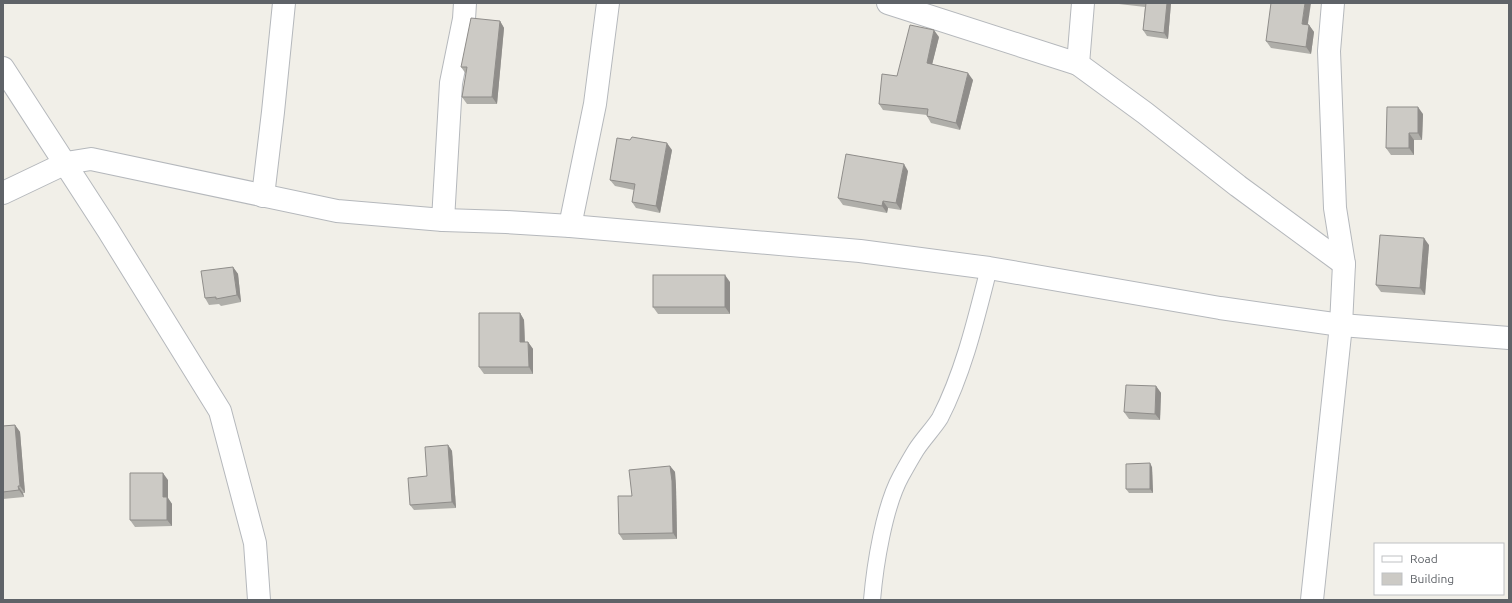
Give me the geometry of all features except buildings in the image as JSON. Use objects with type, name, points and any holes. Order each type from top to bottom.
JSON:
[{"type":"street","points":[[263,196],[284,3]]},
{"type":"street","points":[[443,220],[451,83],[464,19],[465,3]]},
{"type":"street","points":[[570,226],[595,104],[608,3]]},
{"type":"street","points":[[888,3],[1078,64],[1145,113],[1238,186],[1344,264]]},
{"type":"street","points":[[1078,64],[1082,3]]},
{"type":"street","points":[[1312,600],[1341,325],[1344,264],[1335,208],[1329,51],[1333,3]]},
{"type":"street","points":[[3,68],[66,163],[220,411],[255,543],[259,600]]},
{"type":"street","points":[[3,193],[66,163],[90,160],[206,182],[263,196],[337,210],[443,220],[570,226],[860,251],[989,268],[1220,308],[1341,325],[1509,338]]},
{"type":"lane","points":[[872,600],[878,558],[888,508],[900,478],[916,450],[939,419],[960,373],[973,332],[989,268]]}]
